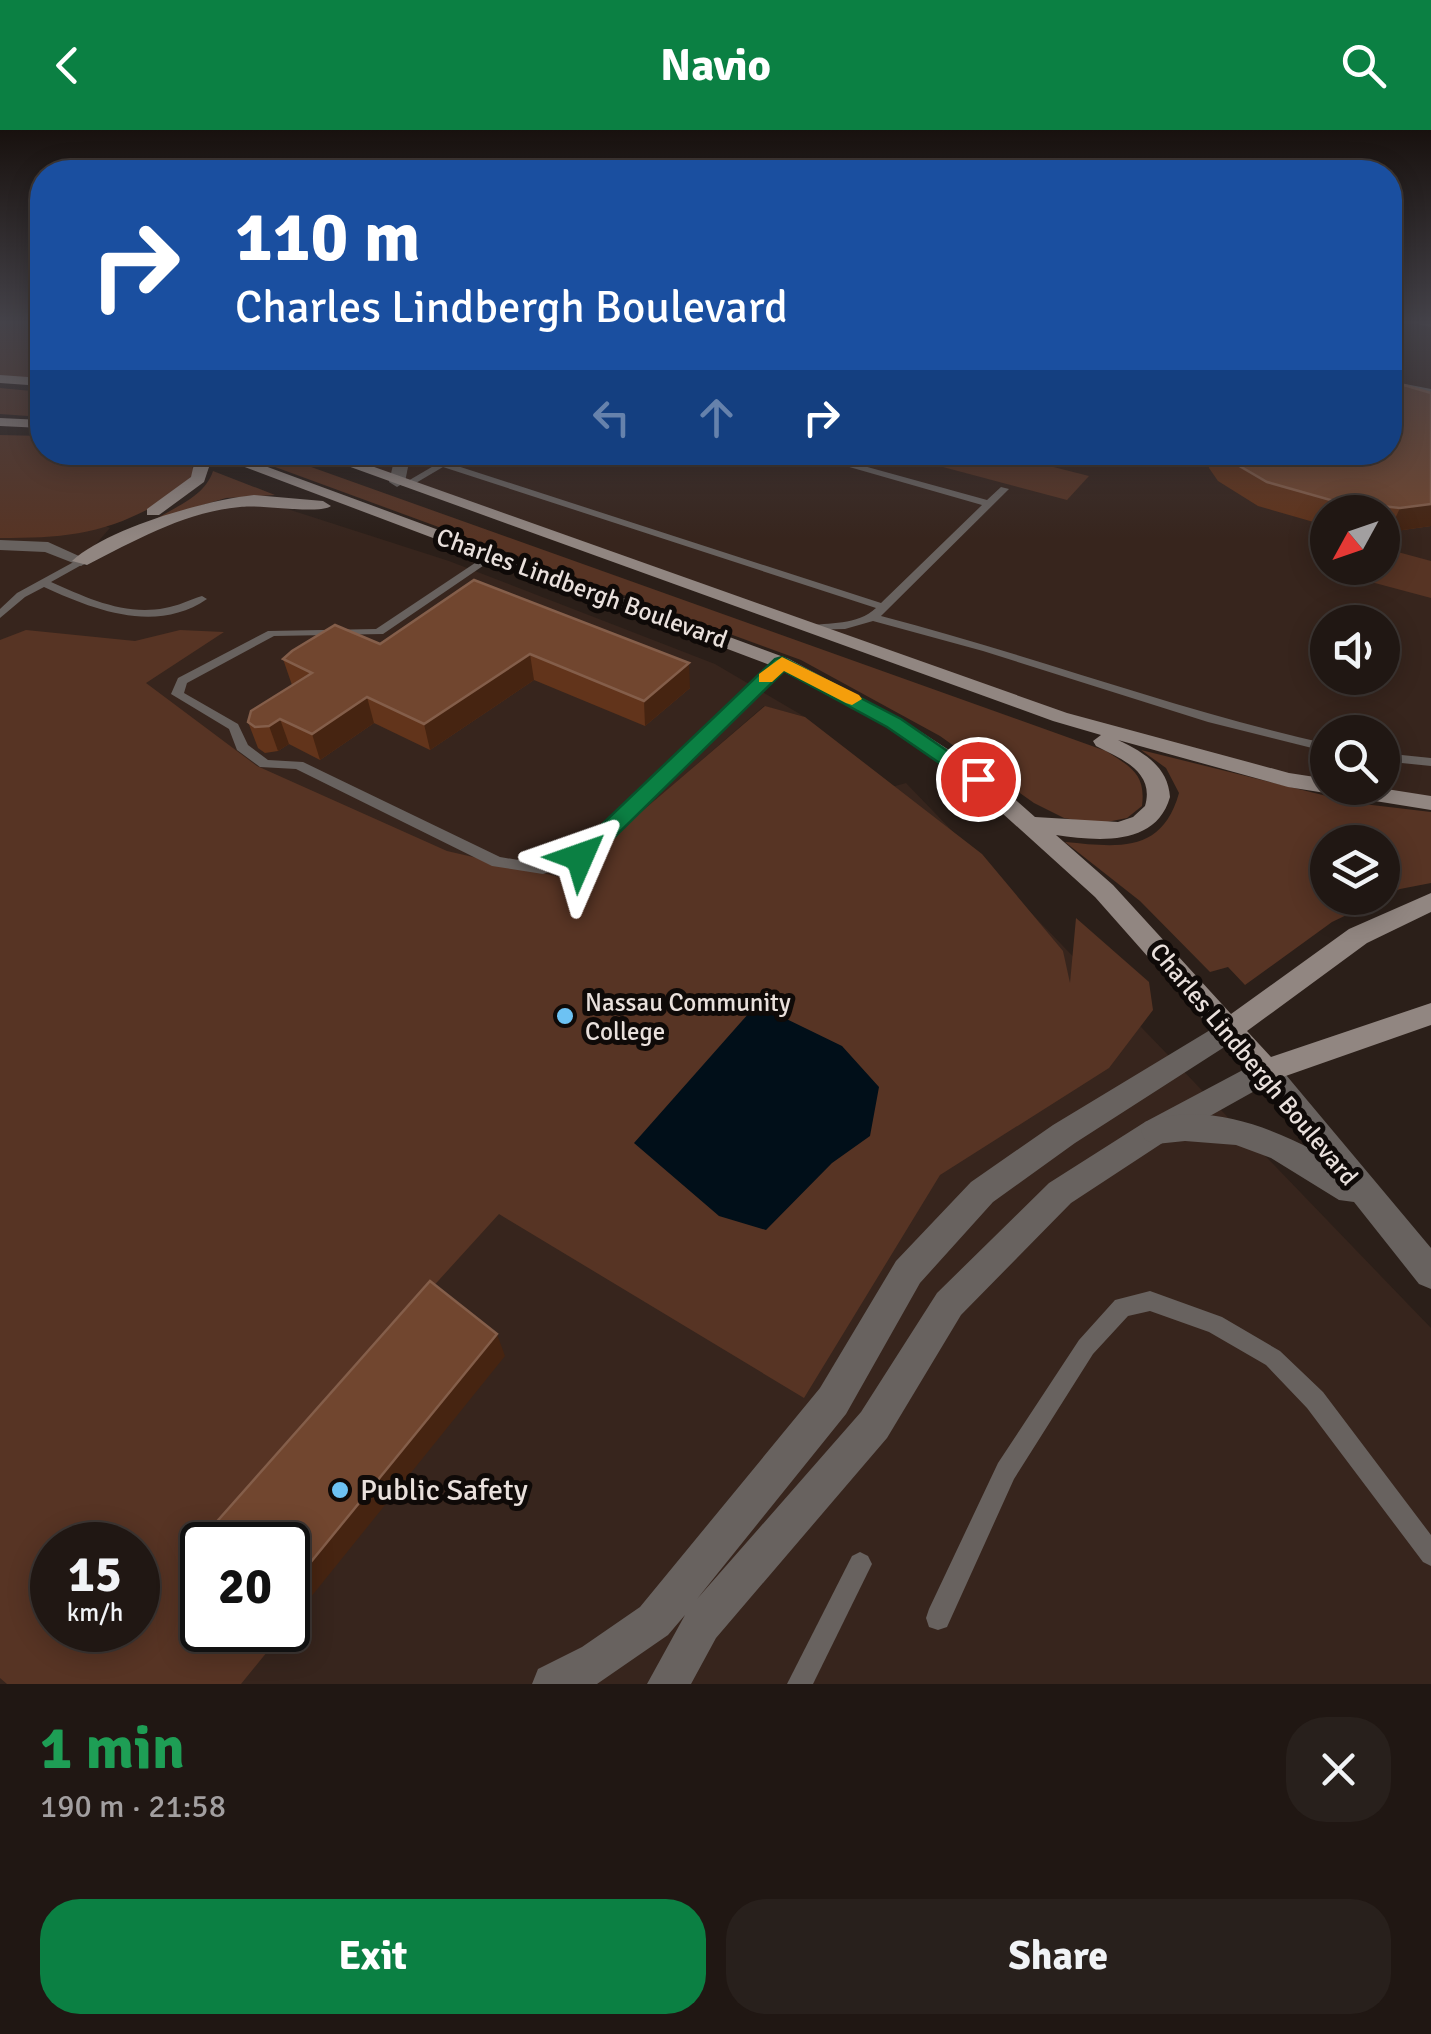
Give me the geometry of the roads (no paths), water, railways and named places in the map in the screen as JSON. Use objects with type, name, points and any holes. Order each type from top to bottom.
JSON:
[{"type":"main road","points":[[0,422],[30,423]]},
{"type":"main road","points":[[82,561],[115,533],[190,489],[198,480],[202,465]]},
{"type":"main road","name":"Charles Lindbergh Boulevard","points":[[248,465],[782,662],[894,723],[978,779],[1031,824],[1140,928],[1266,1072]]},
{"type":"main road","name":"Charles Lindbergh Boulevard","points":[[352,465],[1060,717],[1288,780],[1431,804]]},
{"type":"main road","points":[[82,561],[178,514],[250,498],[293,499],[425,530]]},
{"type":"main road","points":[[1031,824],[1121,830],[1154,815],[1159,802],[1159,784],[1146,766],[1060,717]]},
{"type":"main road","points":[[1230,1029],[1358,936],[1431,902]]},
{"type":"main road","points":[[1266,1072],[1431,1014]]},
{"type":"street","points":[[401,483],[403,465]]},
{"type":"street","points":[[5,545],[82,561]]},
{"type":"street","points":[[553,1684],[597,1662],[654,1621],[833,1401],[908,1272],[982,1192],[1064,1134],[1230,1029]]},
{"type":"street","points":[[668,1684],[702,1624],[874,1425],[949,1304],[1060,1193],[1156,1131],[1266,1072]]},
{"type":"street","name":"Charles Lindbergh Boulevard","points":[[1266,1072],[1431,1273]]},
{"type":"street","points":[[1156,1131],[1218,1126],[1258,1137],[1295,1154],[1369,1202]]},
{"type":"lane","points":[[401,483],[440,465]]},
{"type":"lane","points":[[445,465],[942,633],[1249,732],[1310,744]]},
{"type":"lane","points":[[848,465],[989,504]]},
{"type":"lane","points":[[810,628],[846,626],[878,612],[1004,490]]},
{"type":"lane","points":[[494,556],[379,632],[272,633],[182,681],[177,694],[234,727],[242,747],[265,764],[298,764],[497,862],[542,870],[580,857],[782,662]]},
{"type":"lane","points":[[0,614],[42,582],[82,561]]},
{"type":"lane","points":[[42,582],[108,611],[136,616],[172,612],[202,599]]},
{"type":"lane","points":[[1400,759],[1431,762]]},
{"type":"lane","points":[[938,1618],[1006,1471],[1090,1342],[1122,1307],[1150,1301],[1216,1324],[1273,1358],[1315,1400],[1431,1554]]},
{"type":"lane","points":[[788,1459],[825,1484]]},
{"type":"lane","points":[[800,1684],[860,1564]]},
{"type":"place","name":"Nassau Community College","points":[[565,1016]]},
{"type":"place","name":"Public Safety","points":[[340,1490]]}]
